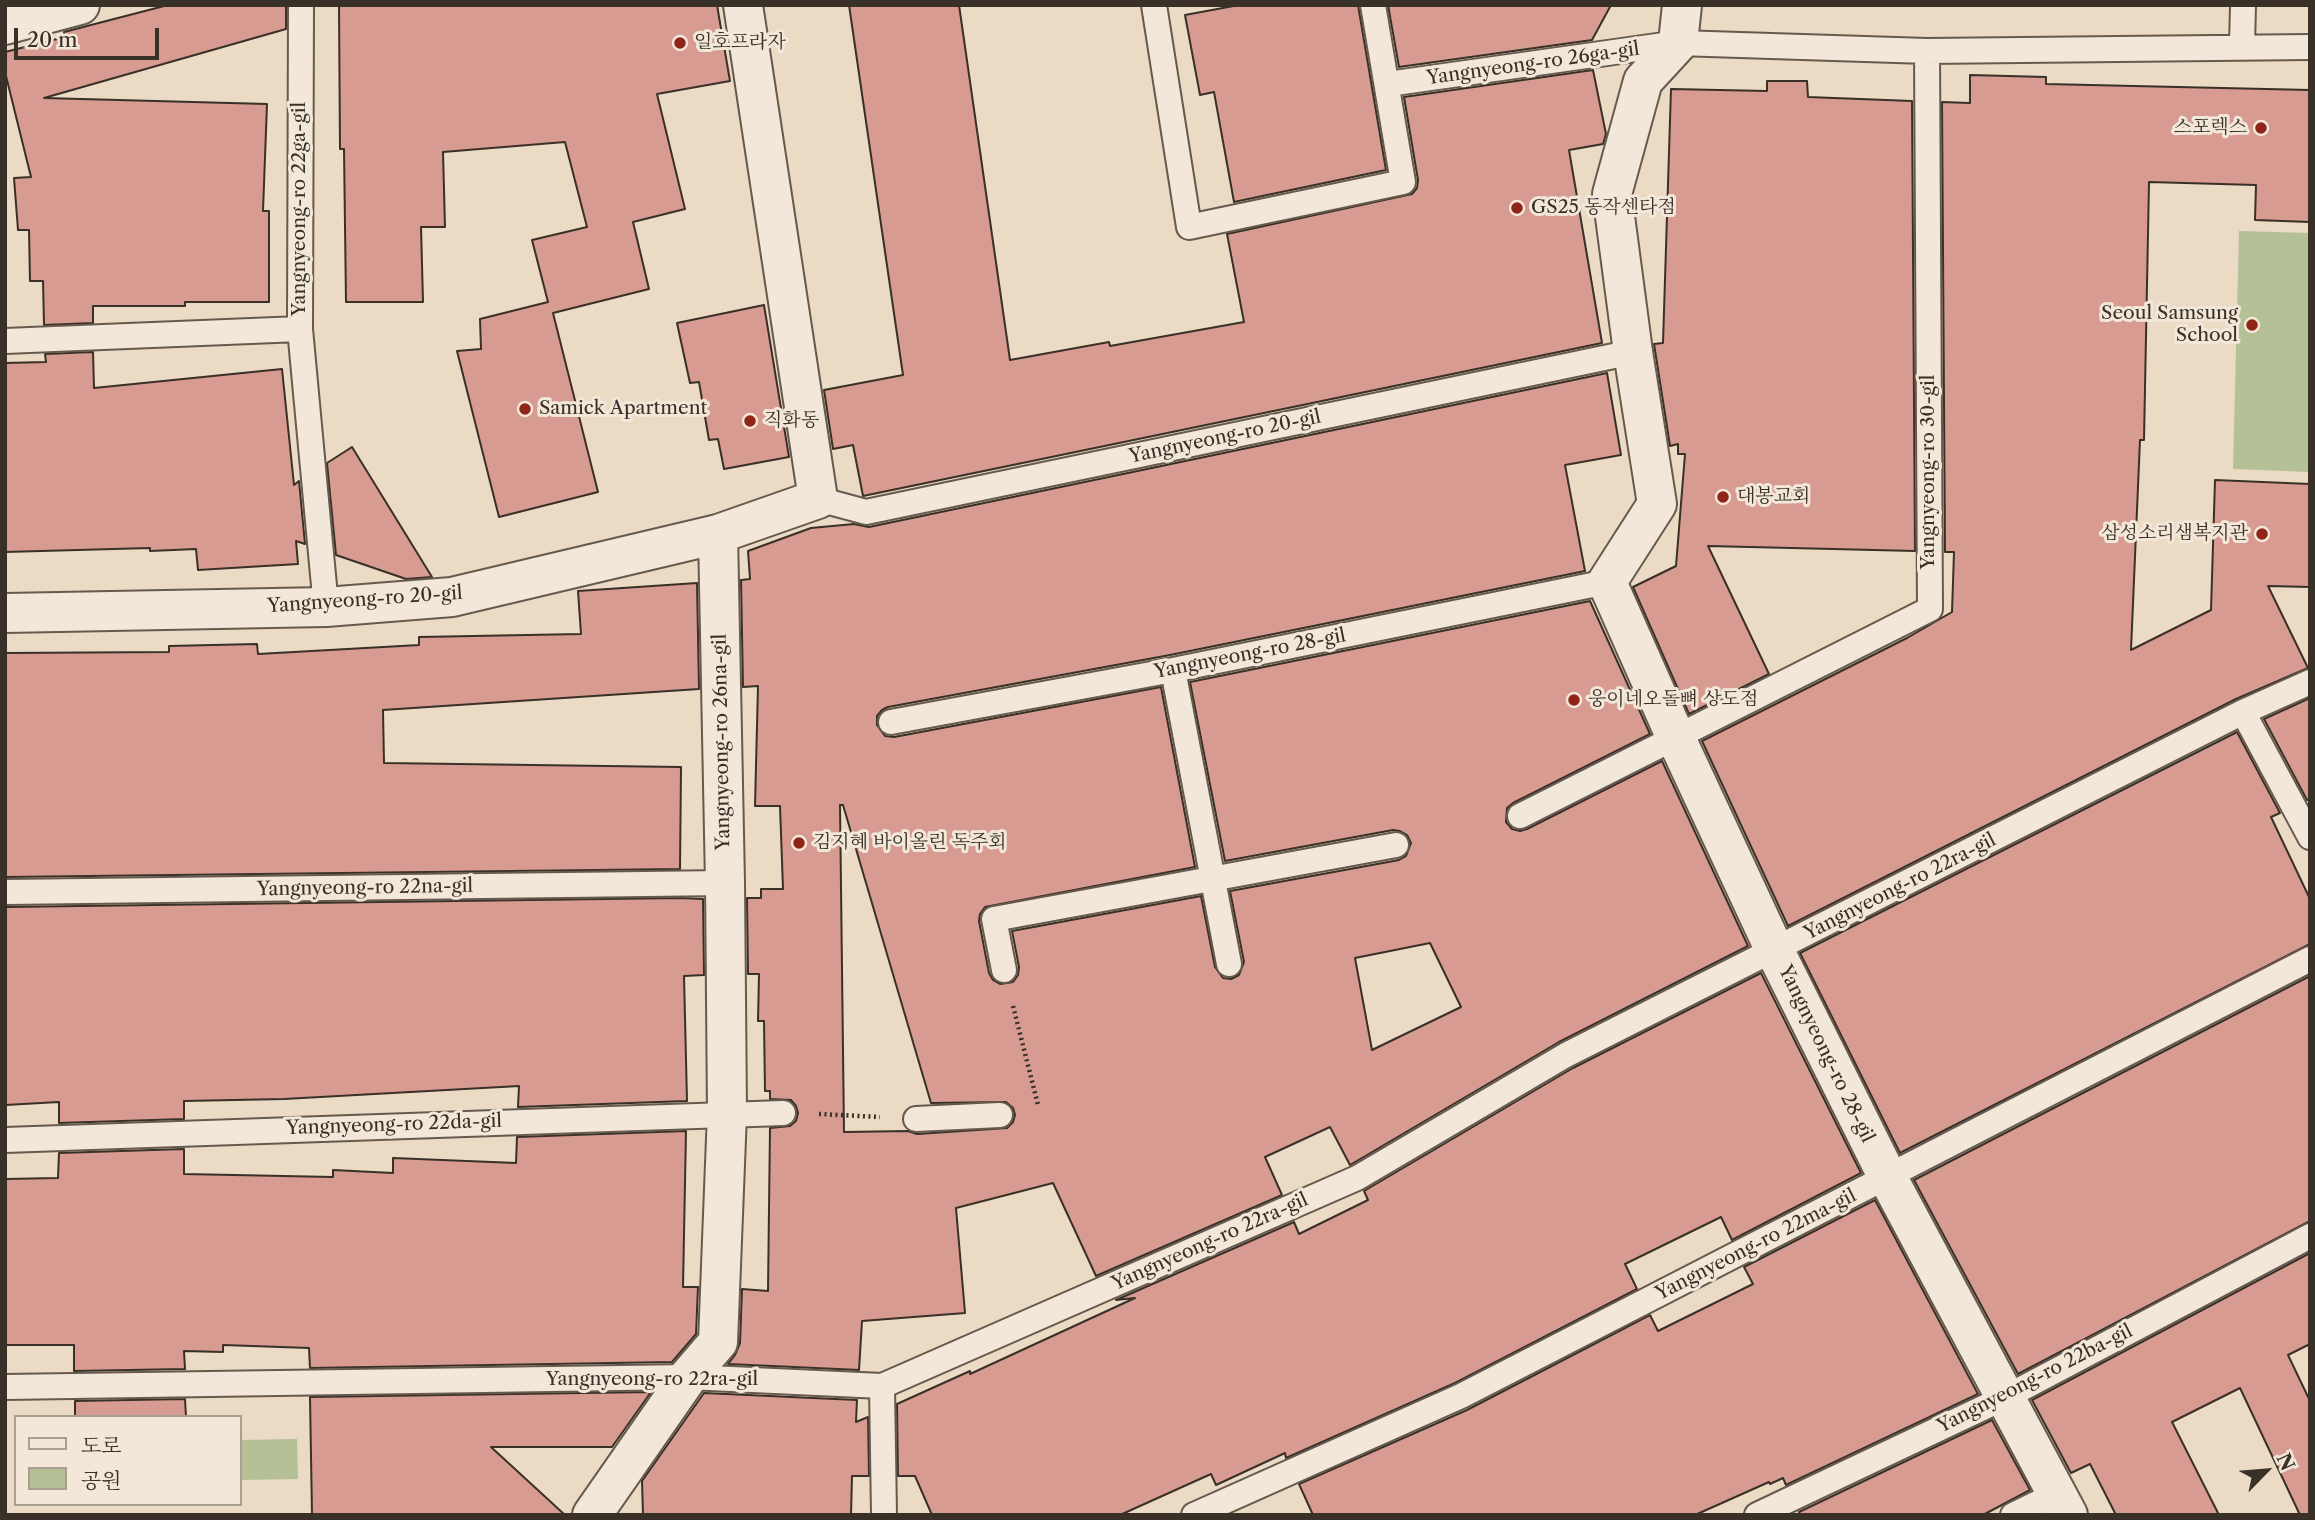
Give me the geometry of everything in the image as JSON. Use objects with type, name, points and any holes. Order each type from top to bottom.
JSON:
[{"type":"street","points":[[5,25],[80,5]]},
{"type":"street","points":[[718,534],[818,499],[743,5]]},
{"type":"street","points":[[1607,582],[1657,504],[1612,194],[1643,81],[1678,44],[1682,5]]},
{"type":"street","name":"Yangnyeong-ro 20-gil","points":[[5,613],[326,607],[452,597],[718,534]]},
{"type":"street","name":"Yangnyeong-ro 26na-gil","points":[[592,1515],[688,1377],[718,1342],[727,1113],[718,534]]},
{"type":"street","name":"Yangnyeong-ro 28-gil","points":[[1607,582],[1775,951],[1888,1178],[2063,1504]]},
{"type":"lane","name":"Yangnyeong-ro 22ga-gil","points":[[5,341],[300,329],[301,5]]},
{"type":"lane","points":[[1154,5],[1189,227],[1403,182],[1373,5]]},
{"type":"lane","points":[[2242,46],[2243,5]]},
{"type":"lane","points":[[1678,44],[1927,51],[2310,47]]},
{"type":"lane","name":"Yangnyeong-ro 26ga-gil","points":[[1388,84],[1678,44]]},
{"type":"lane","name":"Yangnyeong-ro 30-gil","points":[[1676,738],[1930,609],[1927,51]]},
{"type":"lane","points":[[300,329],[326,607]]},
{"type":"lane","name":"Yangnyeong-ro 20-gil","points":[[818,499],[866,512],[1633,352]]},
{"type":"lane","name":"Yangnyeong-ro 28-gil","points":[[891,722],[1173,670],[1607,582]]},
{"type":"lane","points":[[1173,670],[1230,964]]},
{"type":"lane","name":"Yangnyeong-ro 22ra-gil","points":[[5,1387],[688,1377],[882,1385],[1357,1178],[1566,1055],[2243,712],[2310,682]]},
{"type":"lane","points":[[2243,712],[2310,837]]},
{"type":"lane","points":[[1520,816],[1676,738]]},
{"type":"lane","points":[[1004,970],[994,919],[1396,845]]},
{"type":"lane","name":"Yangnyeong-ro 22na-gil","points":[[5,892],[725,883]]},
{"type":"lane","name":"Yangnyeong-ro 22ma-gil","points":[[1194,1515],[1461,1396],[2310,959]]},
{"type":"lane","name":"Yangnyeong-ro 22da-gil","points":[[5,1140],[783,1112]]},
{"type":"lane","points":[[916,1119],[1000,1115]]},
{"type":"lane","name":"Yangnyeong-ro 22ba-gil","points":[[1757,1515],[2006,1397],[2310,1236]]},
{"type":"lane","points":[[882,1385],[884,1515]]},
{"type":"lane","points":[[2013,1515],[2063,1504]]},
{"type":"path","points":[[1000,1115],[1040,1104],[1004,970]]},
{"type":"path","points":[[783,1112],[916,1119]]},
{"type":"green space","points":[[2239,231],[2310,233],[2310,472],[2233,469]]},
{"type":"green space","points":[[297,1439],[298,1479],[242,1480],[242,1440]]},
{"type":"building","points":[[168,5],[286,5],[286,29],[44,98],[267,104],[263,211],[269,211],[269,302],[93,306],[93,323],[44,325],[43,281],[30,281],[29,230],[18,230],[14,178],[31,177],[5,72],[5,52],[65,37],[64,32]]},
{"type":"building","points":[[339,5],[717,5],[730,81],[657,94],[685,209],[633,222],[649,289],[553,313],[598,492],[499,517],[457,351],[481,349],[480,319],[548,302],[532,240],[587,227],[565,142],[443,152],[445,227],[421,227],[423,302],[346,302],[344,149],[340,149]]},
{"type":"building","points":[[849,5],[959,5],[1010,360],[1109,342],[1110,346],[1244,322],[1227,234],[1412,194],[1417,188],[1418,180],[1404,97],[1593,70],[1606,134],[1603,144],[1569,150],[1602,343],[863,496],[853,445],[833,449],[824,390],[903,375]]},
{"type":"building","points":[[1239,5],[1358,5],[1386,170],[1234,202],[1214,92],[1200,95],[1185,15]]},
{"type":"building","points":[[1388,5],[1611,5],[1592,40],[1399,67]]},
{"type":"building","points":[[1970,75],[2046,77],[2046,84],[2310,90],[2310,222],[2255,220],[2256,185],[2149,182],[2144,440],[2140,440],[2131,650],[2211,610],[2215,480],[2310,484],[2310,587],[2268,586],[2308,668],[2236,699],[1788,926],[1702,741],[1907,638],[1952,612],[1954,552],[1945,552],[1942,102],[1970,103]]},
{"type":"building","points":[[1767,81],[1807,81],[1808,97],[1912,101],[1915,551],[1708,546],[1769,674],[1689,714],[1633,587],[1676,566],[1685,454],[1678,454],[1678,444],[1670,446],[1654,344],[1663,343],[1671,89],[1767,91]]},
{"type":"building","points":[[764,305],[789,457],[724,469],[718,439],[709,440],[699,382],[690,383],[677,323]]},
{"type":"building","points":[[93,352],[94,388],[282,369],[294,485],[299,481],[305,544],[296,541],[298,564],[198,570],[196,549],[5,552],[5,363],[46,362],[45,354]]},
{"type":"building","points":[[1607,373],[1621,455],[1565,465],[1585,571],[1170,655],[888,707],[877,716],[877,725],[885,736],[894,737],[1161,687],[1195,867],[985,907],[979,921],[989,973],[993,980],[1000,984],[1013,982],[1018,975],[1012,931],[1201,896],[1215,967],[1223,978],[1231,979],[1239,975],[1244,962],[1230,891],[1399,860],[1406,856],[1411,843],[1407,835],[1393,830],[1225,861],[1190,682],[1590,601],[1650,734],[1513,803],[1507,808],[1506,822],[1512,829],[1527,829],[1662,761],[1748,946],[1559,1042],[1350,1165],[1330,1127],[1265,1157],[1282,1195],[1096,1276],[1053,1183],[956,1208],[965,1313],[862,1321],[859,1370],[728,1364],[740,1343],[742,1289],[768,1291],[770,1128],[790,1126],[796,1121],[798,1113],[791,1100],[770,1099],[770,1091],[765,1091],[764,1021],[758,1021],[759,974],[748,974],[747,898],[761,898],[761,889],[783,889],[780,806],[755,806],[758,686],[743,687],[741,580],[750,579],[748,551],[811,528],[854,524],[869,527]],"holes":[[[840,805],[843,805],[931,1103],[1006,1102],[1013,1108],[1015,1115],[1007,1128],[917,1134],[908,1131],[844,1132]],[[1430,943],[1461,1007],[1372,1050],[1355,958]]]},
{"type":"building","points":[[352,447],[432,577],[406,579],[336,555],[327,463]]},
{"type":"building","points":[[697,583],[699,689],[383,710],[384,763],[681,767],[680,869],[5,877],[5,653],[169,652],[169,646],[257,644],[258,654],[419,645],[419,637],[581,634],[578,591]]},
{"type":"building","points":[[2310,698],[2310,799],[2307,800],[2264,719]]},
{"type":"building","points":[[2237,732],[2280,813],[2271,817],[2310,899],[2310,944],[1900,1153],[1800,953]]},
{"type":"building","points":[[703,899],[704,975],[684,976],[687,1101],[518,1107],[519,1086],[284,1099],[184,1101],[184,1119],[59,1123],[59,1102],[5,1105],[5,907]]},
{"type":"building","points":[[1761,973],[1861,1173],[1732,1240],[1721,1217],[1625,1264],[1637,1289],[1455,1383],[1286,1458],[1285,1453],[1216,1485],[1211,1474],[1120,1515],[932,1515],[915,1476],[898,1476],[897,1404],[970,1371],[970,1374],[1135,1298],[1116,1300],[1294,1222],[1299,1234],[1368,1200],[1364,1191],[1573,1068]]},
{"type":"building","points":[[2310,976],[2310,1221],[2018,1374],[1914,1180]]},
{"type":"building","points":[[686,1131],[683,1287],[698,1287],[696,1334],[672,1362],[310,1368],[309,1348],[223,1345],[223,1352],[184,1351],[185,1369],[74,1371],[74,1345],[5,1345],[5,1179],[58,1178],[59,1153],[184,1149],[184,1174],[333,1177],[333,1170],[393,1173],[393,1158],[516,1163],[517,1137]]},
{"type":"building","points":[[1875,1200],[1978,1394],[1786,1485],[1783,1478],[1770,1484],[1769,1482],[1695,1515],[1313,1515],[1299,1484],[1467,1410],[1650,1315],[1658,1331],[1753,1284],[1744,1267]]},
{"type":"building","points":[[2310,1253],[2310,1344],[2288,1355],[2310,1401],[2310,1515],[2300,1515],[2240,1388],[2172,1422],[2219,1515],[2116,1515],[2090,1464],[2071,1473],[2032,1400]]},
{"type":"building","points":[[651,1392],[612,1447],[491,1447],[565,1515],[312,1515],[310,1397]]},
{"type":"building","points":[[704,1393],[857,1400],[856,1422],[868,1417],[869,1476],[852,1476],[851,1515],[643,1515],[642,1481]]},
{"type":"building","points":[[185,1399],[186,1415],[75,1415],[75,1401]]},
{"type":"building","points":[[1992,1420],[2030,1490],[1983,1515],[1800,1515],[1799,1512]]},
{"type":"place","name":"일호프라자","points":[[680,43]]},
{"type":"place","name":"스포렉스","points":[[2261,128]]},
{"type":"place","name":"GS25 동작센타점","points":[[1517,208]]},
{"type":"place","name":"Seoul Samsung School","points":[[2252,325]]},
{"type":"place","name":"Samick Apartment","points":[[525,409]]},
{"type":"place","name":"직화동","points":[[750,421]]},
{"type":"place","name":"대봉교회","points":[[1723,497]]},
{"type":"place","name":"삼성소리샘복지관","points":[[2262,534]]},
{"type":"place","name":"웅이네오돌뼈 상도점","points":[[1574,700]]},
{"type":"place","name":"김지혜 바이올린 독주회","points":[[799,843]]}]
